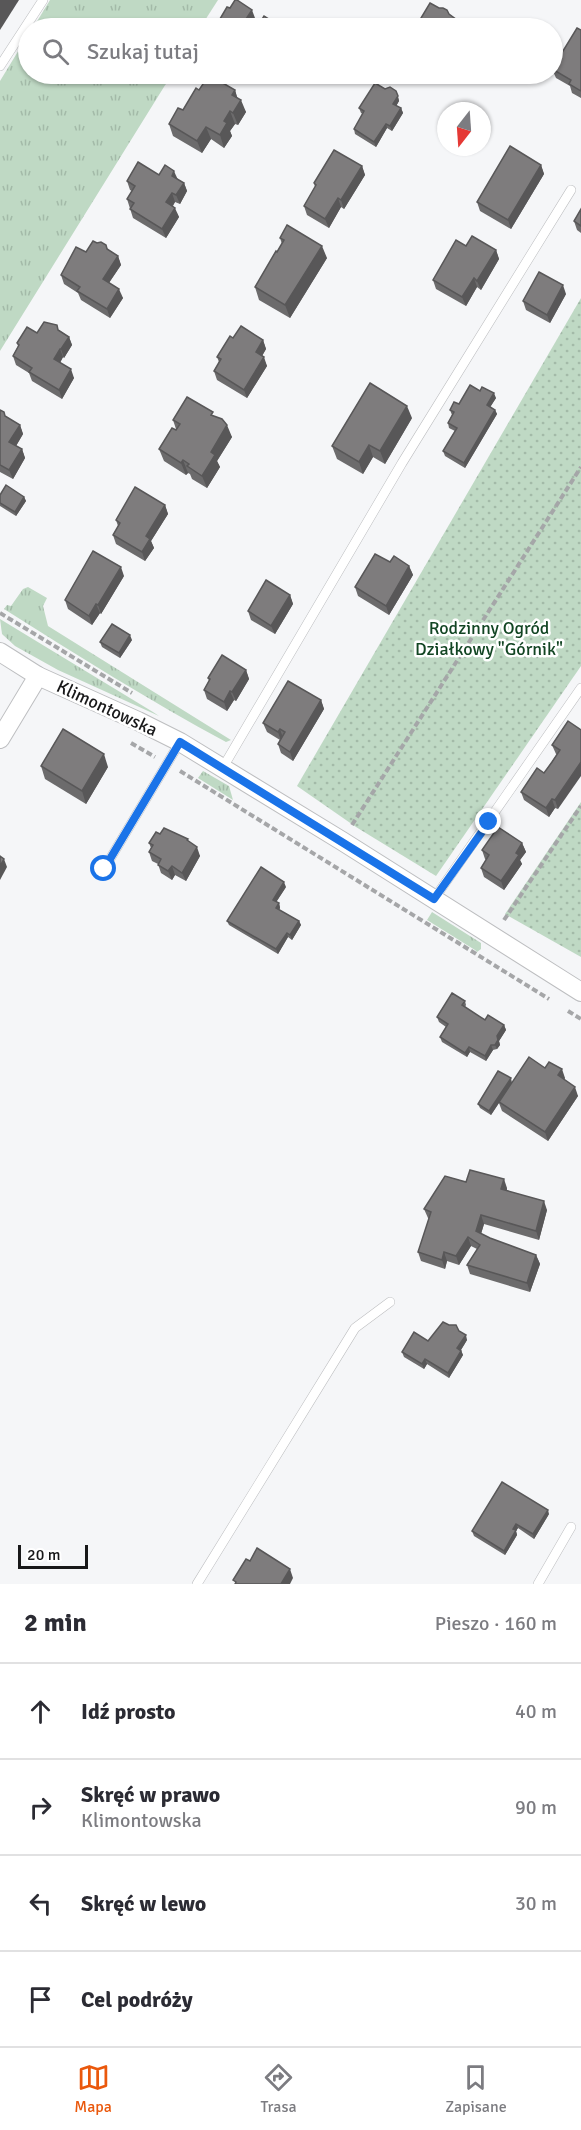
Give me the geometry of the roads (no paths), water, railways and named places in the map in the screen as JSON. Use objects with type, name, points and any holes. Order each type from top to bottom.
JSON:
[{"type":"street","name":"Klimontowska","points":[[0,652],[38,676],[180,742],[581,992]]},
{"type":"street","points":[[0,739],[38,676]]},
{"type":"lane","points":[[31,18],[43,0]]},
{"type":"lane","points":[[0,66],[18,38]]},
{"type":"lane","points":[[222,769],[402,463],[571,190]]},
{"type":"lane","points":[[434,899],[581,688]]},
{"type":"lane","points":[[104,869],[180,742]]},
{"type":"lane","points":[[197,1584],[355,1328],[390,1302]]},
{"type":"lane","points":[[538,1584],[571,1527]]},
{"type":"park label","name":"Rodzinny Ogród Działkowy \"Górnik\"","points":[[489,638]]}]
